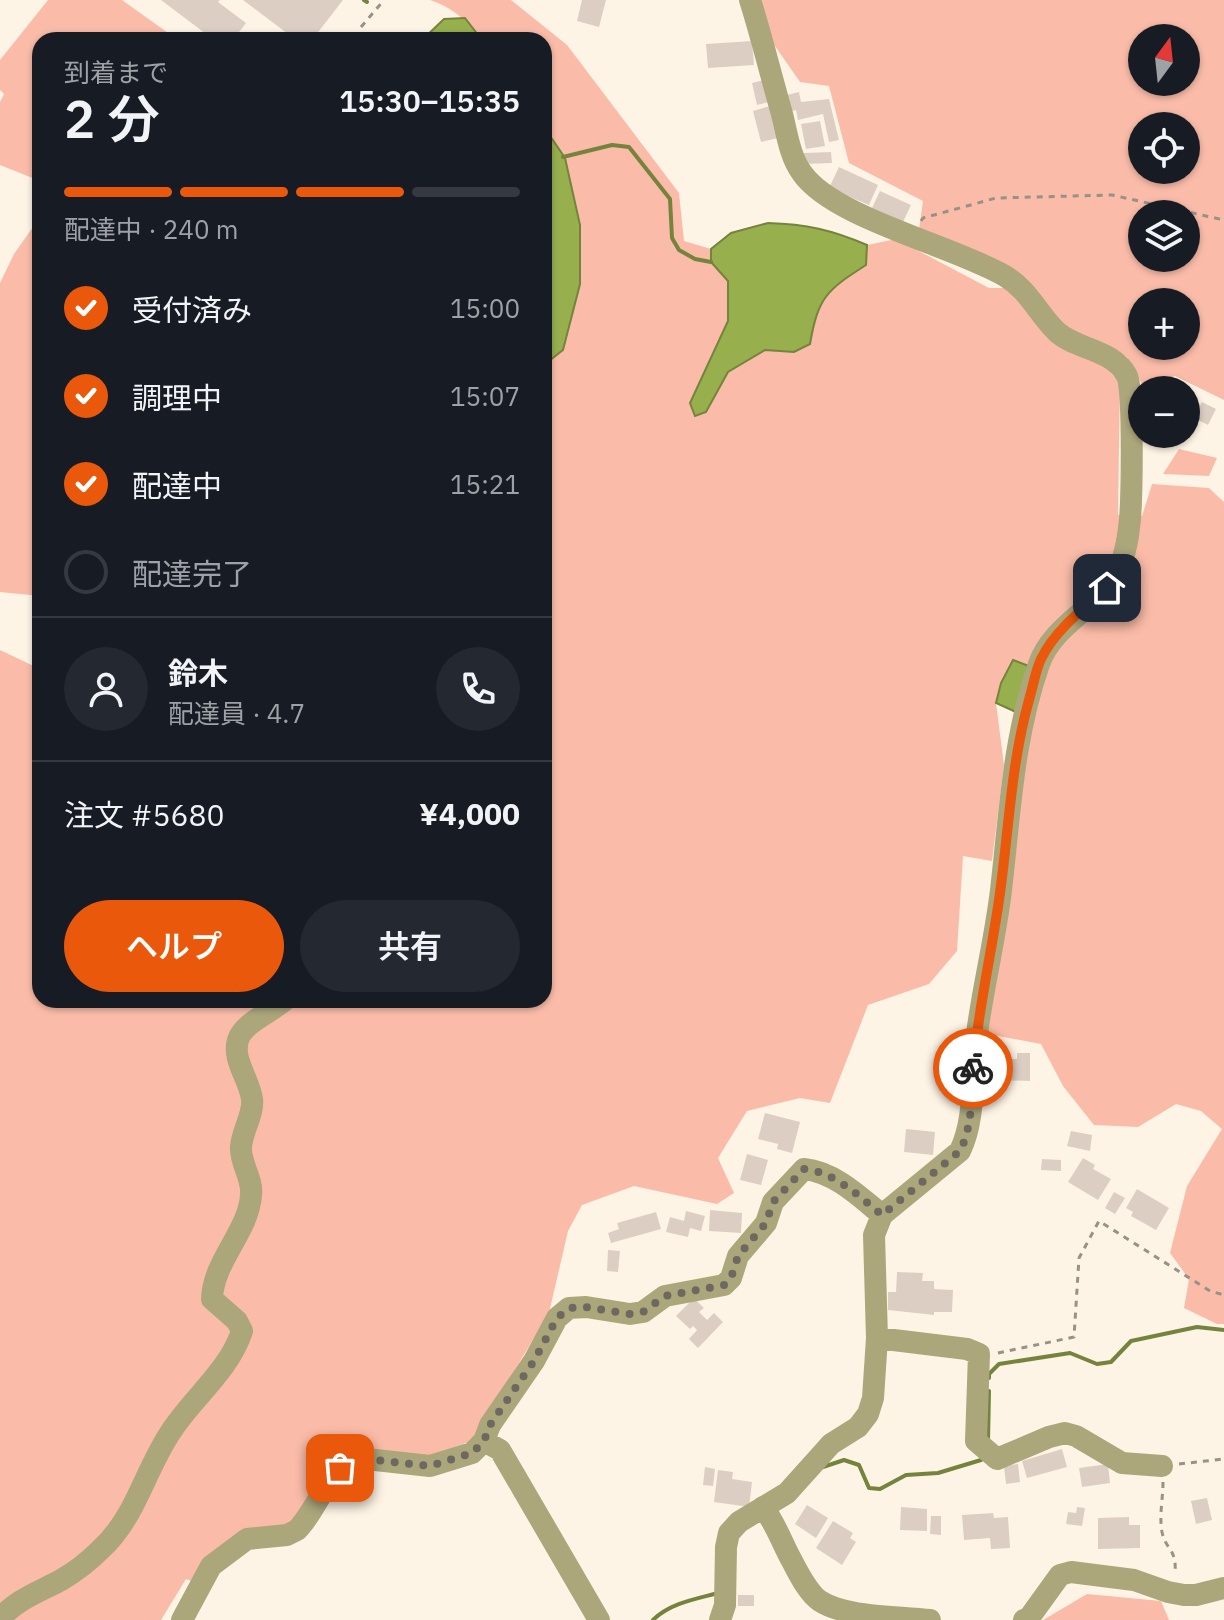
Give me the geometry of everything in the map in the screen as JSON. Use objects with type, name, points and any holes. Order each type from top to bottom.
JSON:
[{"type":"street","points":[[722,1612],[729,1533],[739,1522],[768,1514],[831,1444],[858,1427],[868,1414],[873,1398],[877,1338],[874,1235],[882,1215],[960,1151],[967,1137],[975,1043],[1001,890],[1011,780],[1020,730],[1040,661],[1070,621],[1107,588],[1115,576],[1125,552],[1130,526],[1131,399],[1128,377],[1108,357],[1065,338],[1055,330],[1025,290],[1009,278],[831,200],[803,176],[795,163],[750,0]]},
{"type":"street","points":[[0,1619],[62,1579],[105,1546],[123,1524],[172,1429],[239,1341],[242,1331],[237,1321],[212,1299],[221,1268],[252,1195],[241,1145],[253,1102],[246,1075],[237,1057],[237,1043],[241,1033],[274,1008]]},
{"type":"street","points":[[182,1620],[211,1566],[247,1539],[287,1535],[297,1530],[340,1468],[350,1459],[430,1466],[472,1453],[484,1441],[490,1425],[534,1361],[557,1318],[569,1308],[586,1307],[630,1314],[643,1312],[665,1296],[724,1285],[731,1278],[738,1256],[766,1223],[773,1202],[804,1169],[819,1171],[852,1191],[882,1215]]},
{"type":"street","points":[[877,1338],[967,1349],[979,1354],[976,1441],[997,1459],[1065,1433],[1076,1436],[1122,1463],[1162,1466]]},
{"type":"street","points":[[484,1441],[500,1450],[599,1620]]},
{"type":"street","points":[[768,1514],[791,1560],[819,1601],[852,1611],[930,1620]]},
{"type":"street","points":[[1024,1620],[1029,1618],[1060,1575],[1071,1572],[1134,1580],[1168,1592],[1196,1595],[1224,1588]]},
{"type":"path","points":[[361,27],[384,0]]},
{"type":"path","points":[[913,235],[923,218],[996,198],[1112,195],[1224,220]]},
{"type":"path","points":[[979,1354],[1004,1353],[1074,1337],[1079,1258],[1099,1221],[1210,1291],[1224,1295]]},
{"type":"path","points":[[1168,1592],[1175,1572],[1175,1554],[1163,1537],[1162,1466],[1224,1459]]},
{"type":"shaded area","points":[[48,0],[122,0],[167,32],[32,32],[32,178],[0,165],[0,102],[4,94],[0,90],[0,60]]},
{"type":"shaded area","points":[[430,0],[511,0],[551,32],[475,32],[446,7]]},
{"type":"shaded area","points":[[759,0],[1224,0],[1224,400],[1200,388],[1200,376],[1137,376],[1129,360],[1200,360],[1200,288],[1128,288],[1128,359],[1068,332],[919,230],[923,201],[849,163],[829,86],[800,82],[768,36]]},
{"type":"shaded area","points":[[465,18],[476,32],[430,32],[444,19]]},
{"type":"shaded area","points":[[552,33],[567,45],[679,193],[684,241],[711,249],[711,262],[728,281],[728,321],[690,403],[706,412],[728,372],[765,350],[794,352],[810,344],[817,315],[826,296],[866,265],[867,245],[896,239],[989,288],[1013,288],[1099,359],[1120,383],[1118,515],[1142,516],[1152,484],[1209,488],[1224,502],[1224,1324],[1217,1324],[1184,1308],[1189,1279],[1170,1253],[1187,1186],[1222,1129],[1201,1111],[1176,1104],[1138,1127],[1094,1125],[1063,1086],[1041,1044],[983,1033],[1016,780],[1041,674],[996,703],[1004,765],[992,861],[963,856],[957,951],[929,984],[868,1005],[830,1103],[800,1098],[747,1111],[718,1158],[734,1193],[717,1204],[634,1186],[582,1205],[568,1231],[549,1313],[472,1441],[443,1451],[441,1457],[351,1453],[291,1526],[194,1582],[186,1579],[161,1620],[0,1620],[0,650],[32,665],[32,1008],[552,1008],[552,323],[565,158],[552,138]]},
{"type":"shaded area","points":[[552,139],[565,158],[580,225],[580,284],[563,350],[552,359]]},
{"type":"shaded area","points":[[768,223],[819,229],[867,245],[866,265],[826,296],[817,315],[810,344],[794,352],[765,350],[728,372],[706,412],[695,416],[690,403],[728,321],[728,281],[711,262],[711,249],[731,233]]},
{"type":"shaded area","points":[[32,228],[32,595],[0,592],[0,283],[14,254]]},
{"type":"shaded area","points":[[1179,449],[1217,458],[1209,476],[1163,474]]},
{"type":"shaded area","points":[[1013,660],[1029,666],[1016,712],[996,703],[1001,683]]},
{"type":"shaded area","points":[[1087,1594],[1161,1601],[1169,1620],[1043,1620]]},
{"type":"building","points":[[161,0],[220,0],[218,2],[246,23],[239,32],[203,32]]},
{"type":"building","points":[[243,0],[343,0],[318,32],[285,32]]},
{"type":"building","points":[[582,0],[606,0],[599,27],[577,21]]},
{"type":"building","points":[[752,41],[754,65],[708,68],[706,44]]},
{"type":"building","points":[[764,80],[769,102],[757,105],[752,83]]},
{"type":"building","points":[[799,92],[801,102],[829,99],[839,140],[829,142],[823,114],[798,120],[796,110],[791,111],[787,95]]},
{"type":"building","points":[[770,106],[778,138],[761,142],[753,111]]},
{"type":"building","points":[[820,121],[825,146],[806,149],[801,124]]},
{"type":"building","points":[[831,152],[832,163],[804,164],[804,153]]},
{"type":"building","points":[[839,167],[878,185],[869,205],[829,188]]},
{"type":"building","points":[[880,191],[911,205],[903,222],[872,208]]},
{"type":"building","points":[[1202,402],[1216,409],[1208,425],[1200,421]]},
{"type":"building","points":[[1017,1053],[1030,1053],[1030,1081],[993,1080],[994,1059],[1017,1059]]},
{"type":"building","points":[[765,1113],[800,1122],[792,1153],[777,1149],[778,1144],[758,1139]]},
{"type":"building","points":[[906,1129],[935,1132],[933,1155],[904,1152]]},
{"type":"building","points":[[1071,1131],[1092,1135],[1090,1151],[1067,1146]]},
{"type":"building","points":[[747,1154],[768,1160],[761,1185],[740,1180]]},
{"type":"building","points":[[1083,1158],[1095,1165],[1093,1169],[1111,1179],[1098,1200],[1068,1182]]},
{"type":"building","points":[[1042,1159],[1061,1160],[1061,1171],[1041,1170]]},
{"type":"building","points":[[1137,1189],[1169,1208],[1156,1230],[1131,1216],[1133,1212],[1126,1208]]},
{"type":"building","points":[[1114,1192],[1125,1198],[1115,1214],[1105,1208]]},
{"type":"building","points":[[710,1210],[742,1213],[741,1233],[709,1231]]},
{"type":"building","points":[[686,1211],[705,1216],[701,1231],[690,1228],[688,1237],[666,1232],[670,1217],[684,1221]]},
{"type":"building","points":[[656,1212],[661,1229],[611,1243],[608,1233],[619,1229],[617,1223]]},
{"type":"building","points":[[608,1250],[620,1251],[618,1272],[607,1271]]},
{"type":"building","points":[[897,1272],[923,1273],[922,1281],[934,1281],[934,1289],[953,1290],[952,1312],[934,1312],[934,1315],[888,1310],[888,1292],[896,1292]]},
{"type":"building","points":[[694,1298],[704,1308],[699,1312],[707,1320],[714,1313],[723,1322],[698,1348],[689,1339],[697,1330],[693,1326],[690,1329],[676,1316]]},
{"type":"building","points":[[1062,1449],[1067,1467],[1027,1478],[1022,1461]]},
{"type":"building","points":[[1018,1464],[1020,1482],[1006,1484],[1004,1466]]},
{"type":"building","points":[[1108,1464],[1110,1483],[1082,1487],[1079,1468]]},
{"type":"building","points":[[705,1467],[715,1469],[713,1486],[703,1485]]},
{"type":"building","points":[[718,1470],[733,1472],[732,1479],[752,1482],[749,1507],[714,1502]]},
{"type":"building","points":[[1207,1498],[1212,1520],[1196,1524],[1191,1501]]},
{"type":"building","points":[[807,1505],[828,1518],[816,1538],[795,1524]]},
{"type":"building","points":[[901,1507],[927,1509],[927,1531],[900,1530]]},
{"type":"building","points":[[1077,1507],[1085,1508],[1082,1526],[1066,1524],[1068,1512],[1076,1513]]},
{"type":"building","points":[[993,1513],[994,1518],[1008,1517],[1010,1548],[991,1549],[990,1538],[964,1540],[962,1515]]},
{"type":"building","points":[[931,1516],[941,1516],[941,1535],[930,1534]]},
{"type":"building","points":[[1129,1517],[1129,1525],[1140,1525],[1140,1548],[1098,1549],[1098,1518]]},
{"type":"building","points":[[833,1521],[853,1533],[850,1538],[856,1542],[842,1565],[816,1548]]},
{"type":"building","points":[[738,1595],[754,1595],[754,1606],[738,1606]]},
{"type":"waterway","points":[[563,157],[612,145],[629,147],[670,199],[672,238],[679,250],[695,259],[711,262]]},
{"type":"waterway","points":[[989,1378],[999,1364],[1070,1353],[1097,1364],[1111,1362],[1131,1341],[1197,1327],[1224,1330]]},
{"type":"waterway","points":[[988,1442],[989,1391]]},
{"type":"waterway","points":[[823,1467],[844,1460],[859,1465],[869,1488],[880,1489],[906,1475],[938,1473],[982,1458]]},
{"type":"waterway","points":[[653,1620],[675,1606],[718,1593]]},
{"type":"way so far","points":[[340,1468],[350,1459],[357,1458],[430,1466],[472,1453],[484,1441],[490,1425],[534,1361],[557,1318],[569,1308],[586,1307],[630,1314],[643,1312],[665,1296],[724,1285],[731,1278],[738,1256],[766,1223],[773,1202],[804,1169],[819,1171],[852,1191],[882,1215],[960,1151],[967,1137],[973,1068]]},
{"type":"route","points":[[973,1068],[1001,890],[1011,780],[1020,730],[1040,661],[1049,645],[1107,588]]}]
